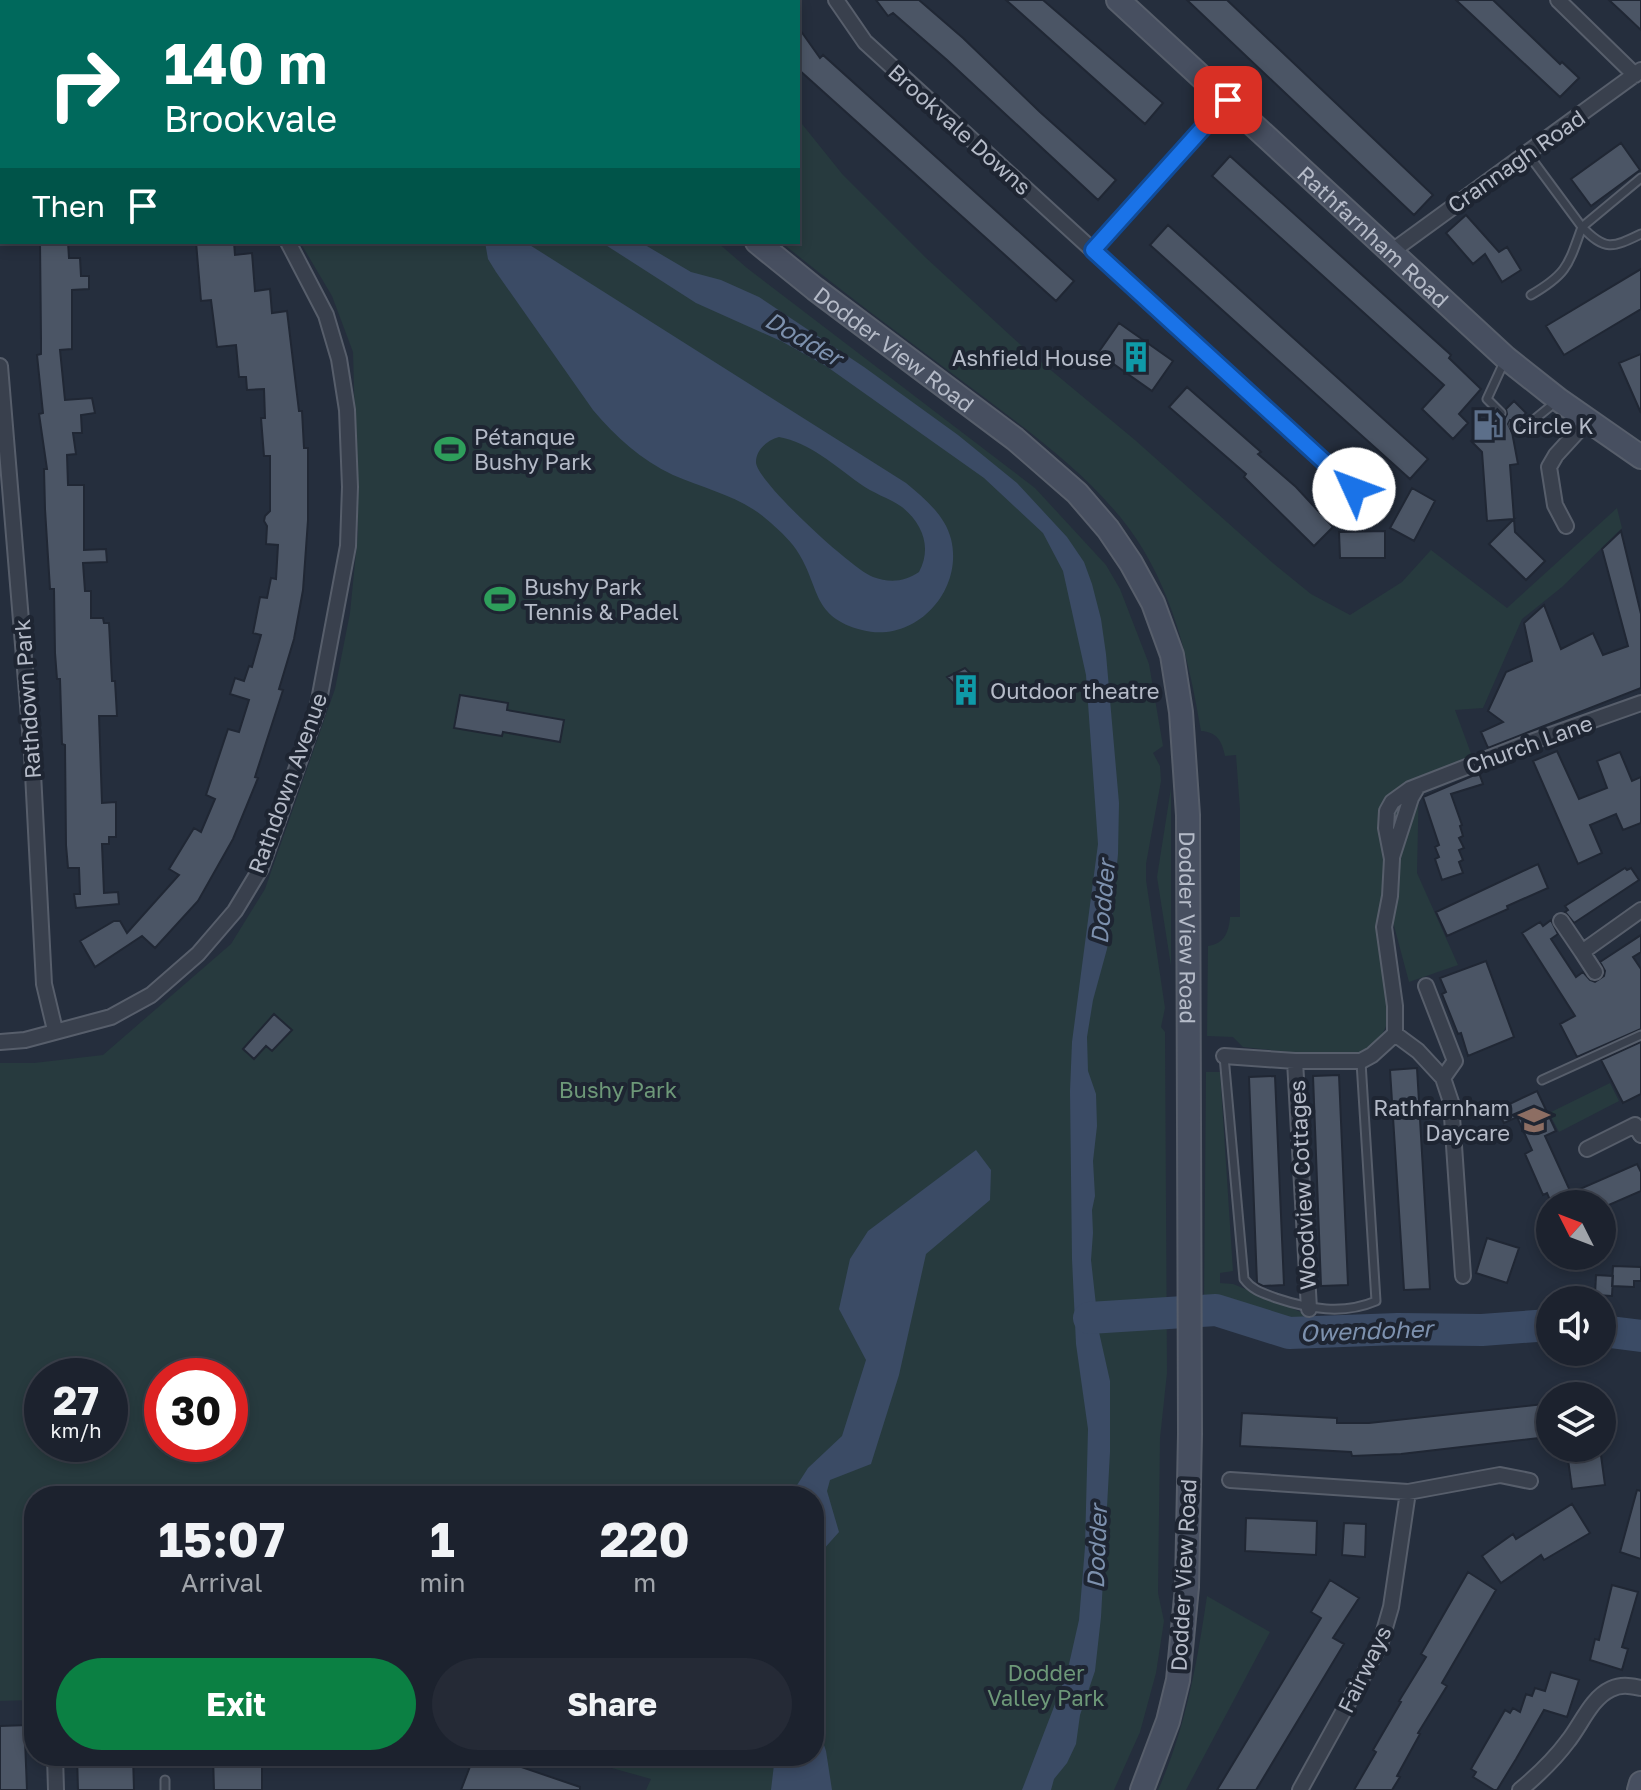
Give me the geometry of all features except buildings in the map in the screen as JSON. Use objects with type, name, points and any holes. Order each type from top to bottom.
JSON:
[{"type":"main road","name":"Rathfarnham Road","points":[[1118,0],[1506,358],[1559,400],[1641,457]]},
{"type":"main road","name":"Dodder View Road","points":[[759,244],[986,417],[1060,478],[1108,529],[1153,603],[1172,655],[1188,815],[1189,1464],[1184,1640],[1168,1721],[1142,1790]]},
{"type":"main road","points":[[1639,1790],[1641,1783]]},
{"type":"street","name":"Brookvale Downs","points":[[836,0],[865,42],[1354,489]]},
{"type":"street","points":[[1558,0],[1638,72]]},
{"type":"street","name":"Crannagh Road","points":[[1391,252],[1638,72]]},
{"type":"street","points":[[1093,250],[1228,100]]},
{"type":"street","name":"Rathdown Avenue","points":[[0,1042],[25,1040],[111,1017],[151,995],[198,954],[235,911],[261,868],[317,711],[348,546],[350,487],[347,410],[339,359],[326,315],[289,244]]},
{"type":"street","name":"Rathdown Park","points":[[0,366],[32,754],[44,984],[55,1030]]},
{"type":"street","points":[[1566,526],[1555,505],[1549,467],[1588,420]]},
{"type":"street","name":"Church Lane","points":[[1395,1034],[1395,1006],[1384,927],[1392,859],[1386,828],[1387,811],[1392,802],[1403,792],[1418,786],[1641,703]]},
{"type":"street","points":[[1582,952],[1641,910]]},
{"type":"street","points":[[1561,921],[1595,972]]},
{"type":"street","points":[[1426,986],[1455,1061],[1443,1078]]},
{"type":"street","points":[[1224,1056],[1295,1061],[1361,1061],[1395,1034],[1418,1051],[1443,1078],[1451,1102],[1463,1276]]},
{"type":"street","name":"Woodview Cottages","points":[[1295,1061],[1309,1309]]},
{"type":"street","points":[[1587,1149],[1635,1125],[1641,1135]]},
{"type":"street","points":[[1230,1480],[1408,1492],[1500,1475],[1530,1481]]},
{"type":"street","name":"Fairways","points":[[1300,1790],[1380,1645],[1391,1607],[1408,1492]]},
{"type":"street","points":[[1520,1790],[1540,1774],[1608,1690],[1623,1685],[1641,1688]]},
{"type":"street","points":[[55,1766],[56,1790]]},
{"type":"lane","points":[[1528,154],[1597,243],[1613,247],[1641,234]]},
{"type":"lane","points":[[1531,295],[1553,282],[1568,267],[1582,227],[1641,178]]},
{"type":"lane","points":[[1501,413],[1487,399],[1506,358]]},
{"type":"lane","points":[[1514,425],[1520,431],[1559,400]]},
{"type":"lane","points":[[1542,1080],[1641,1035]]},
{"type":"lane","points":[[1224,1056],[1244,1279],[1251,1289],[1309,1309],[1361,1307],[1376,1301],[1361,1061]]},
{"type":"lane","points":[[165,1780],[165,1790]]},
{"type":"green space","points":[[800,121],[843,175],[925,257],[1023,347],[1135,440],[1274,564],[1311,594],[1350,615],[1402,582],[1431,550],[1507,608],[1617,508],[1622,528],[1562,587],[1522,619],[1483,708],[1455,710],[1473,759],[1419,779],[1417,873],[1458,965],[1409,982],[1393,922],[1396,872],[1388,797],[1383,806],[1380,822],[1386,868],[1380,919],[1390,1017],[1383,1033],[1371,1047],[1359,1054],[1318,1055],[1243,1047],[1233,1037],[1207,1036],[1208,946],[1218,943],[1225,936],[1230,917],[1240,917],[1240,810],[1236,755],[1225,756],[1218,738],[1201,731],[1184,651],[1156,574],[1128,527],[1097,491],[1063,459],[784,244],[800,244]]},
{"type":"green space","name":"Bushy Park","points":[[301,244],[719,244],[1035,488],[1106,565],[1120,589],[1149,664],[1163,746],[1153,753],[1160,766],[1161,781],[1146,880],[1165,1008],[1161,1027],[1165,1032],[1167,1373],[1160,1438],[1158,1593],[1164,1621],[1156,1673],[1140,1732],[1114,1790],[646,1790],[651,1779],[605,1766],[824,1766],[824,1486],[24,1486],[24,1700],[0,1701],[0,1063],[34,1063],[103,1055],[231,944],[265,889],[335,689],[350,613],[358,533],[353,352],[332,296]]},
{"type":"green space","points":[[1171,788],[1171,966],[1157,877]]},
{"type":"green space","points":[[1206,1072],[1220,1072],[1233,1271],[1220,1273],[1220,1283],[1233,1284],[1308,1315],[1290,1330],[1233,1308],[1204,1305]]},
{"type":"green space","points":[[1610,1083],[1619,1101],[1559,1132],[1549,1113]]},
{"type":"green space","points":[[1207,1596],[1270,1632],[1186,1790],[1158,1790],[1183,1719]]},
{"type":"water","points":[[485,244],[528,244],[906,483],[939,515],[951,539],[953,558],[943,594],[917,621],[900,629],[882,632],[862,630],[834,617],[820,600],[796,550],[771,523],[736,500],[661,469],[611,429],[593,410],[488,259]],"holes":[[[779,437],[801,444],[909,514],[920,529],[925,545],[919,572],[908,578],[885,580],[862,571],[807,524],[771,487],[756,462],[760,449]]]},
{"type":"water","name":"Dodder","points":[[604,244],[643,244],[691,272],[721,280],[759,297],[958,435],[1017,483],[1067,537],[1084,562],[1101,619],[1119,803],[1118,854],[1107,949],[1087,1037],[1088,1071],[1096,1094],[1097,1126],[1093,1161],[1095,1196],[1091,1260],[1099,1332],[1110,1381],[1110,1452],[1095,1671],[1080,1715],[1076,1744],[1067,1763],[1054,1779],[1051,1790],[1022,1790],[1067,1673],[1079,1620],[1085,1547],[1088,1429],[1076,1344],[1070,1091],[1072,1042],[1098,844],[1086,675],[1063,571],[1043,533],[984,478],[826,366],[781,341],[696,303]]},
{"type":"water","points":[[976,1150],[991,1170],[990,1200],[926,1254],[899,1375],[871,1464],[830,1480],[827,1491],[839,1532],[824,1549],[824,1486],[796,1486],[808,1468],[842,1436],[866,1360],[839,1309],[850,1259],[868,1231]]},
{"type":"water","points":[[824,1745],[832,1790],[771,1790],[774,1766],[824,1766]]},
{"type":"waterway","name":"Owendoher","points":[[1089,1318],[1216,1310],[1289,1333],[1482,1330],[1536,1326]]},
{"type":"waterway","name":"Owendoher","points":[[1616,1333],[1641,1336]]},
{"type":"place","name":"Ashfield House","points":[[1136,357]]},
{"type":"place","name":"Circle K","points":[[1488,425]]},
{"type":"place","name":"Pétanque Bushy Park","points":[[450,449]]},
{"type":"place","name":"Bushy Park Tennis & Padel","points":[[500,599]]},
{"type":"place","name":"Outdoor theatre","points":[[966,690]]},
{"type":"place","name":"Rathfarnham Daycare","points":[[1534,1120]]},
{"type":"route","points":[[1228,100],[1093,250],[1354,489]]},
{"type":"park label","name":"Dodder Valley Park","points":[[1046,1684]]}]
